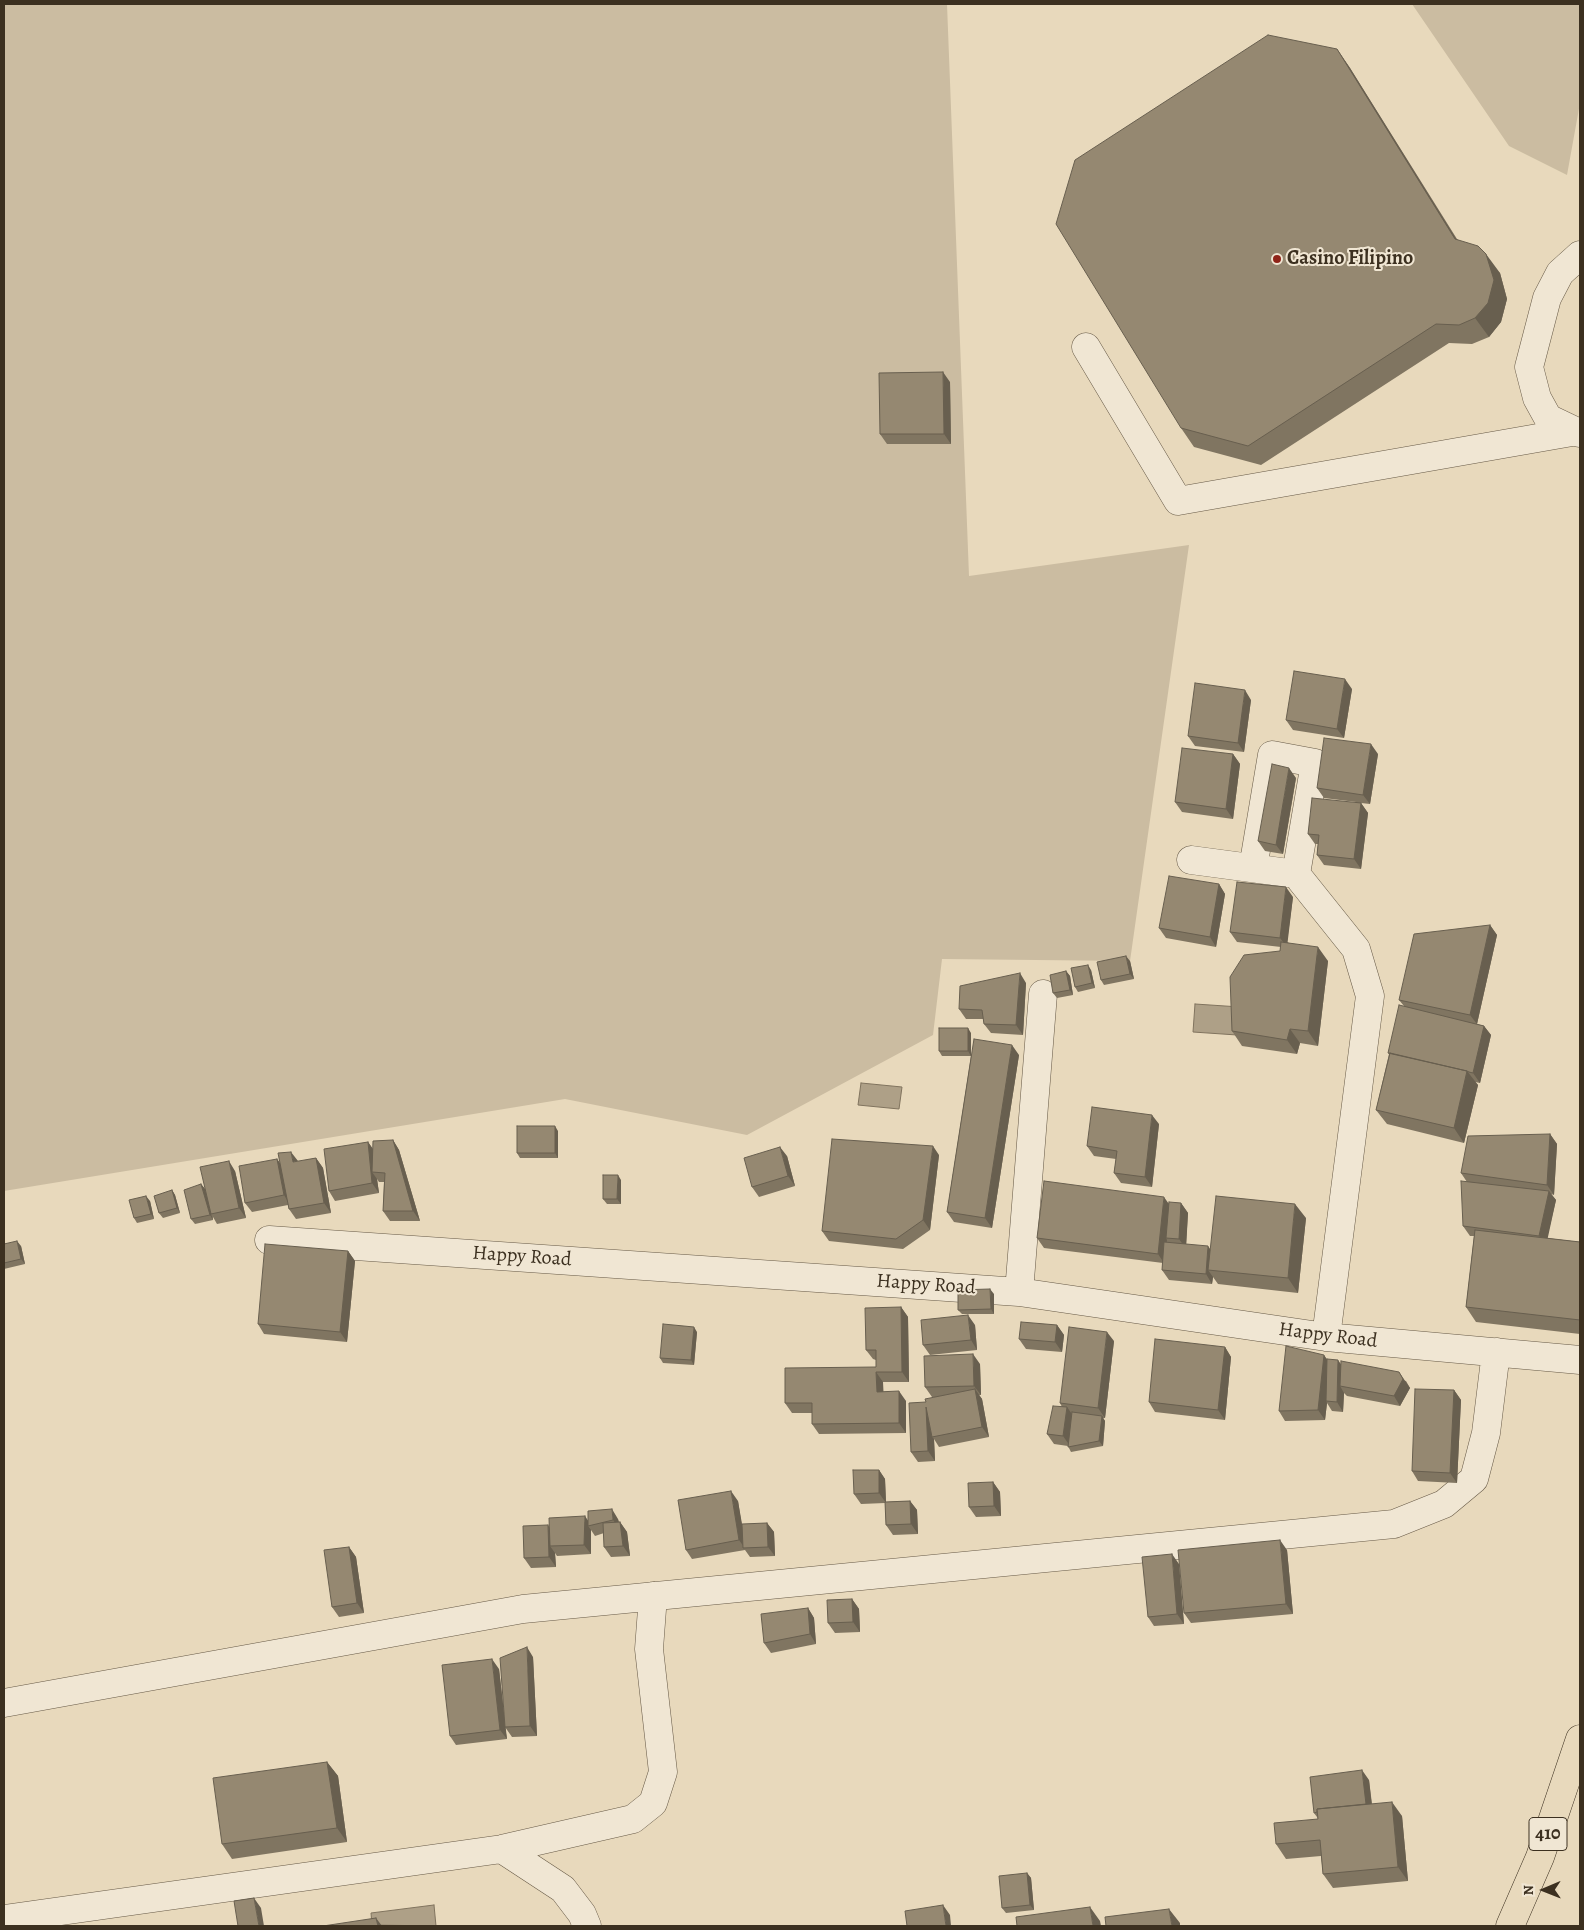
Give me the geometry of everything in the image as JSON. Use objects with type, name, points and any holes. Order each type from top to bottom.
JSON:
[{"type":"main road","name":"410","points":[[1510,1926],[1540,1857],[1580,1739]]},
{"type":"street","points":[[1576,433],[1548,418],[1537,398],[1529,367],[1547,298],[1560,273],[1580,255]]},
{"type":"street","points":[[1086,347],[1178,501],[1576,433]]},
{"type":"street","points":[[1253,868],[1272,755],[1315,764],[1296,874]]},
{"type":"street","points":[[1191,860],[1296,874],[1356,949],[1370,996],[1326,1337]]},
{"type":"street","points":[[1019,1292],[1043,994]]},
{"type":"street","name":"Happy Road","points":[[269,1240],[1019,1292],[1326,1337],[1580,1360]]},
{"type":"street","points":[[4,1703],[523,1609],[1394,1524],[1444,1504],[1474,1479],[1486,1433],[1496,1352]]},
{"type":"street","points":[[4,1919],[502,1849],[633,1819],[653,1803],[663,1772],[649,1648],[653,1596]]},
{"type":"street","points":[[502,1849],[563,1889],[582,1914],[588,1926]]},
{"type":"shaded area","points":[[4,4],[947,4],[969,576],[1189,545],[1130,961],[942,959],[933,1035],[747,1135],[565,1099],[4,1191]]},
{"type":"shaded area","points":[[1412,4],[1580,4],[1580,103],[1567,175],[1509,146]]},
{"type":"shaded area","points":[[1195,1004],[1240,1007],[1237,1035],[1193,1032]]},
{"type":"shaded area","points":[[861,1083],[902,1087],[899,1109],[858,1105]]},
{"type":"shaded area","points":[[434,1905],[436,1926],[372,1925],[371,1913]]},
{"type":"building","name":"Casino Filipino","points":[[1268,35],[1337,49],[1455,239],[1478,246],[1486,254],[1494,280],[1488,303],[1475,318],[1459,325],[1436,324],[1248,446],[1181,428],[1056,224],[1075,160]]},
{"type":"building","points":[[943,372],[944,434],[880,434],[879,373]]},
{"type":"building","points":[[1294,671],[1345,679],[1337,729],[1286,720]]},
{"type":"building","points":[[1195,683],[1245,690],[1238,743],[1188,736]]},
{"type":"building","points":[[1324,738],[1371,744],[1363,795],[1317,788]]},
{"type":"building","points":[[1182,748],[1233,754],[1226,809],[1175,802]]},
{"type":"building","points":[[1272,764],[1289,768],[1276,845],[1258,841]]},
{"type":"building","points":[[1312,798],[1361,803],[1354,859],[1317,855],[1319,835],[1308,834]]},
{"type":"building","points":[[1169,876],[1219,884],[1210,937],[1159,928]]},
{"type":"building","points":[[1237,882],[1286,887],[1280,938],[1230,932]]},
{"type":"building","points":[[1490,925],[1470,1015],[1399,1000],[1414,934]]},
{"type":"building","points":[[1281,942],[1318,947],[1308,1031],[1290,1029],[1287,1040],[1232,1031],[1230,977],[1244,955],[1280,951]]},
{"type":"building","points":[[1126,956],[1130,974],[1101,980],[1097,962]]},
{"type":"building","points":[[1088,965],[1092,983],[1075,987],[1071,968]]},
{"type":"building","points":[[1066,971],[1070,990],[1053,993],[1050,975]]},
{"type":"building","points":[[1020,973],[1016,1025],[984,1024],[982,1010],[959,1009],[960,986]]},
{"type":"building","points":[[1399,1005],[1484,1026],[1473,1073],[1388,1053]]},
{"type":"building","points":[[939,1028],[968,1028],[968,1051],[939,1051]]},
{"type":"building","points":[[974,1039],[1012,1045],[985,1218],[947,1212]]},
{"type":"building","points":[[1390,1053],[1467,1071],[1454,1128],[1376,1110]]},
{"type":"building","points":[[1092,1107],[1152,1115],[1145,1177],[1114,1173],[1117,1151],[1087,1146]]},
{"type":"building","points":[[517,1126],[555,1126],[555,1153],[517,1153]]},
{"type":"building","points":[[1550,1134],[1547,1185],[1461,1173],[1468,1136]]},
{"type":"building","points":[[832,1139],[933,1146],[923,1220],[896,1239],[822,1231]]},
{"type":"building","points":[[393,1140],[413,1211],[383,1211],[385,1173],[372,1172],[373,1141]]},
{"type":"building","points":[[368,1142],[372,1183],[329,1191],[324,1149]]},
{"type":"building","points":[[780,1147],[788,1176],[752,1187],[744,1158]]},
{"type":"building","points":[[291,1152],[293,1162],[316,1158],[324,1203],[289,1209],[278,1153]]},
{"type":"building","points":[[277,1159],[284,1195],[245,1203],[239,1166]]},
{"type":"building","points":[[229,1161],[239,1208],[211,1214],[200,1167]]},
{"type":"building","points":[[603,1175],[618,1175],[617,1199],[603,1199]]},
{"type":"building","points":[[1044,1181],[1164,1197],[1158,1254],[1037,1238]]},
{"type":"building","points":[[1461,1181],[1549,1191],[1539,1236],[1463,1226]]},
{"type":"building","points":[[201,1184],[210,1215],[191,1219],[184,1190]]},
{"type":"building","points":[[172,1190],[177,1208],[159,1213],[154,1196]]},
{"type":"building","points":[[146,1196],[151,1214],[134,1218],[129,1200]]},
{"type":"building","points":[[1216,1196],[1295,1204],[1288,1278],[1208,1270]]},
{"type":"building","points":[[1169,1202],[1181,1203],[1179,1239],[1166,1238]]},
{"type":"building","points":[[1475,1230],[1580,1242],[1580,1320],[1466,1307]]},
{"type":"building","points":[[17,1241],[21,1259],[4,1263],[4,1244]]},
{"type":"building","points":[[1164,1242],[1208,1246],[1206,1274],[1162,1270]]},
{"type":"building","points":[[265,1244],[348,1251],[340,1332],[258,1324]]},
{"type":"building","points":[[990,1289],[991,1309],[958,1310],[958,1290]]},
{"type":"building","points":[[901,1307],[902,1372],[876,1372],[877,1392],[899,1391],[899,1423],[812,1424],[812,1403],[785,1403],[785,1368],[876,1367],[876,1350],[866,1350],[865,1308]]},
{"type":"building","points":[[968,1315],[971,1340],[923,1345],[921,1320]]},
{"type":"building","points":[[1021,1322],[1057,1325],[1055,1342],[1019,1339]]},
{"type":"building","points":[[663,1324],[694,1327],[691,1360],[660,1358]]},
{"type":"building","points":[[1069,1327],[1107,1332],[1098,1408],[1060,1403]]},
{"type":"building","points":[[1155,1339],[1225,1347],[1218,1410],[1149,1402]]},
{"type":"building","points":[[1286,1346],[1324,1355],[1318,1410],[1279,1411]]},
{"type":"building","points":[[973,1354],[974,1386],[925,1387],[924,1356]]},
{"type":"building","points":[[1327,1359],[1338,1360],[1337,1402],[1326,1401]]},
{"type":"building","points":[[1341,1361],[1399,1372],[1403,1379],[1394,1396],[1340,1386]]},
{"type":"building","points":[[975,1389],[982,1427],[932,1437],[926,1407],[928,1451],[911,1452],[909,1403],[926,1402],[925,1399]]},
{"type":"building","points":[[1415,1389],[1454,1390],[1450,1473],[1412,1471]]},
{"type":"building","points":[[1053,1406],[1067,1407],[1063,1436],[1047,1434]]},
{"type":"building","points":[[1072,1412],[1102,1416],[1099,1441],[1068,1447]]},
{"type":"building","points":[[853,1470],[879,1470],[879,1493],[854,1494]]},
{"type":"building","points":[[993,1482],[994,1506],[969,1507],[968,1483]]},
{"type":"building","points":[[731,1491],[739,1540],[686,1550],[678,1500]]},
{"type":"building","points":[[910,1501],[911,1524],[886,1525],[885,1502]]},
{"type":"building","points":[[612,1509],[613,1520],[588,1526],[588,1511]]},
{"type":"building","points":[[585,1516],[584,1545],[550,1546],[549,1518]]},
{"type":"building","points":[[620,1522],[623,1546],[604,1547],[603,1523]]},
{"type":"building","points":[[767,1523],[768,1547],[743,1548],[742,1524]]},
{"type":"building","points":[[548,1525],[549,1557],[524,1558],[523,1526]]},
{"type":"building","points":[[1280,1540],[1286,1604],[1184,1613],[1178,1550]]},
{"type":"building","points":[[349,1547],[357,1603],[332,1607],[324,1550]]},
{"type":"building","points":[[1172,1554],[1177,1614],[1148,1617],[1142,1557]]},
{"type":"building","points":[[852,1599],[853,1622],[828,1623],[827,1600]]},
{"type":"building","points":[[808,1608],[810,1634],[764,1643],[761,1614]]},
{"type":"building","points":[[527,1647],[530,1726],[505,1727],[500,1658]]},
{"type":"building","points":[[492,1659],[500,1730],[450,1736],[442,1665]]},
{"type":"building","points":[[327,1762],[337,1828],[222,1844],[213,1778]]},
{"type":"building","points":[[1362,1770],[1366,1804],[1317,1809],[1317,1812],[1314,1813],[1310,1777]]},
{"type":"building","points":[[1392,1802],[1398,1867],[1323,1874],[1320,1840],[1276,1844],[1274,1823],[1318,1819],[1317,1809]]},
{"type":"building","points":[[1027,1873],[1030,1905],[1002,1908],[999,1876]]},
{"type":"building","points":[[254,1898],[259,1926],[238,1926],[234,1901]]},
{"type":"building","points":[[943,1905],[946,1926],[907,1926],[905,1911]]},
{"type":"building","points":[[1090,1907],[1093,1926],[1017,1926],[1016,1917]]},
{"type":"building","points":[[1169,1909],[1172,1926],[1106,1926],[1105,1917]]},
{"type":"building","points":[[376,1918],[378,1926],[323,1926]]},
{"type":"place","name":"Casino Filipino","points":[[1277,259]]}]
